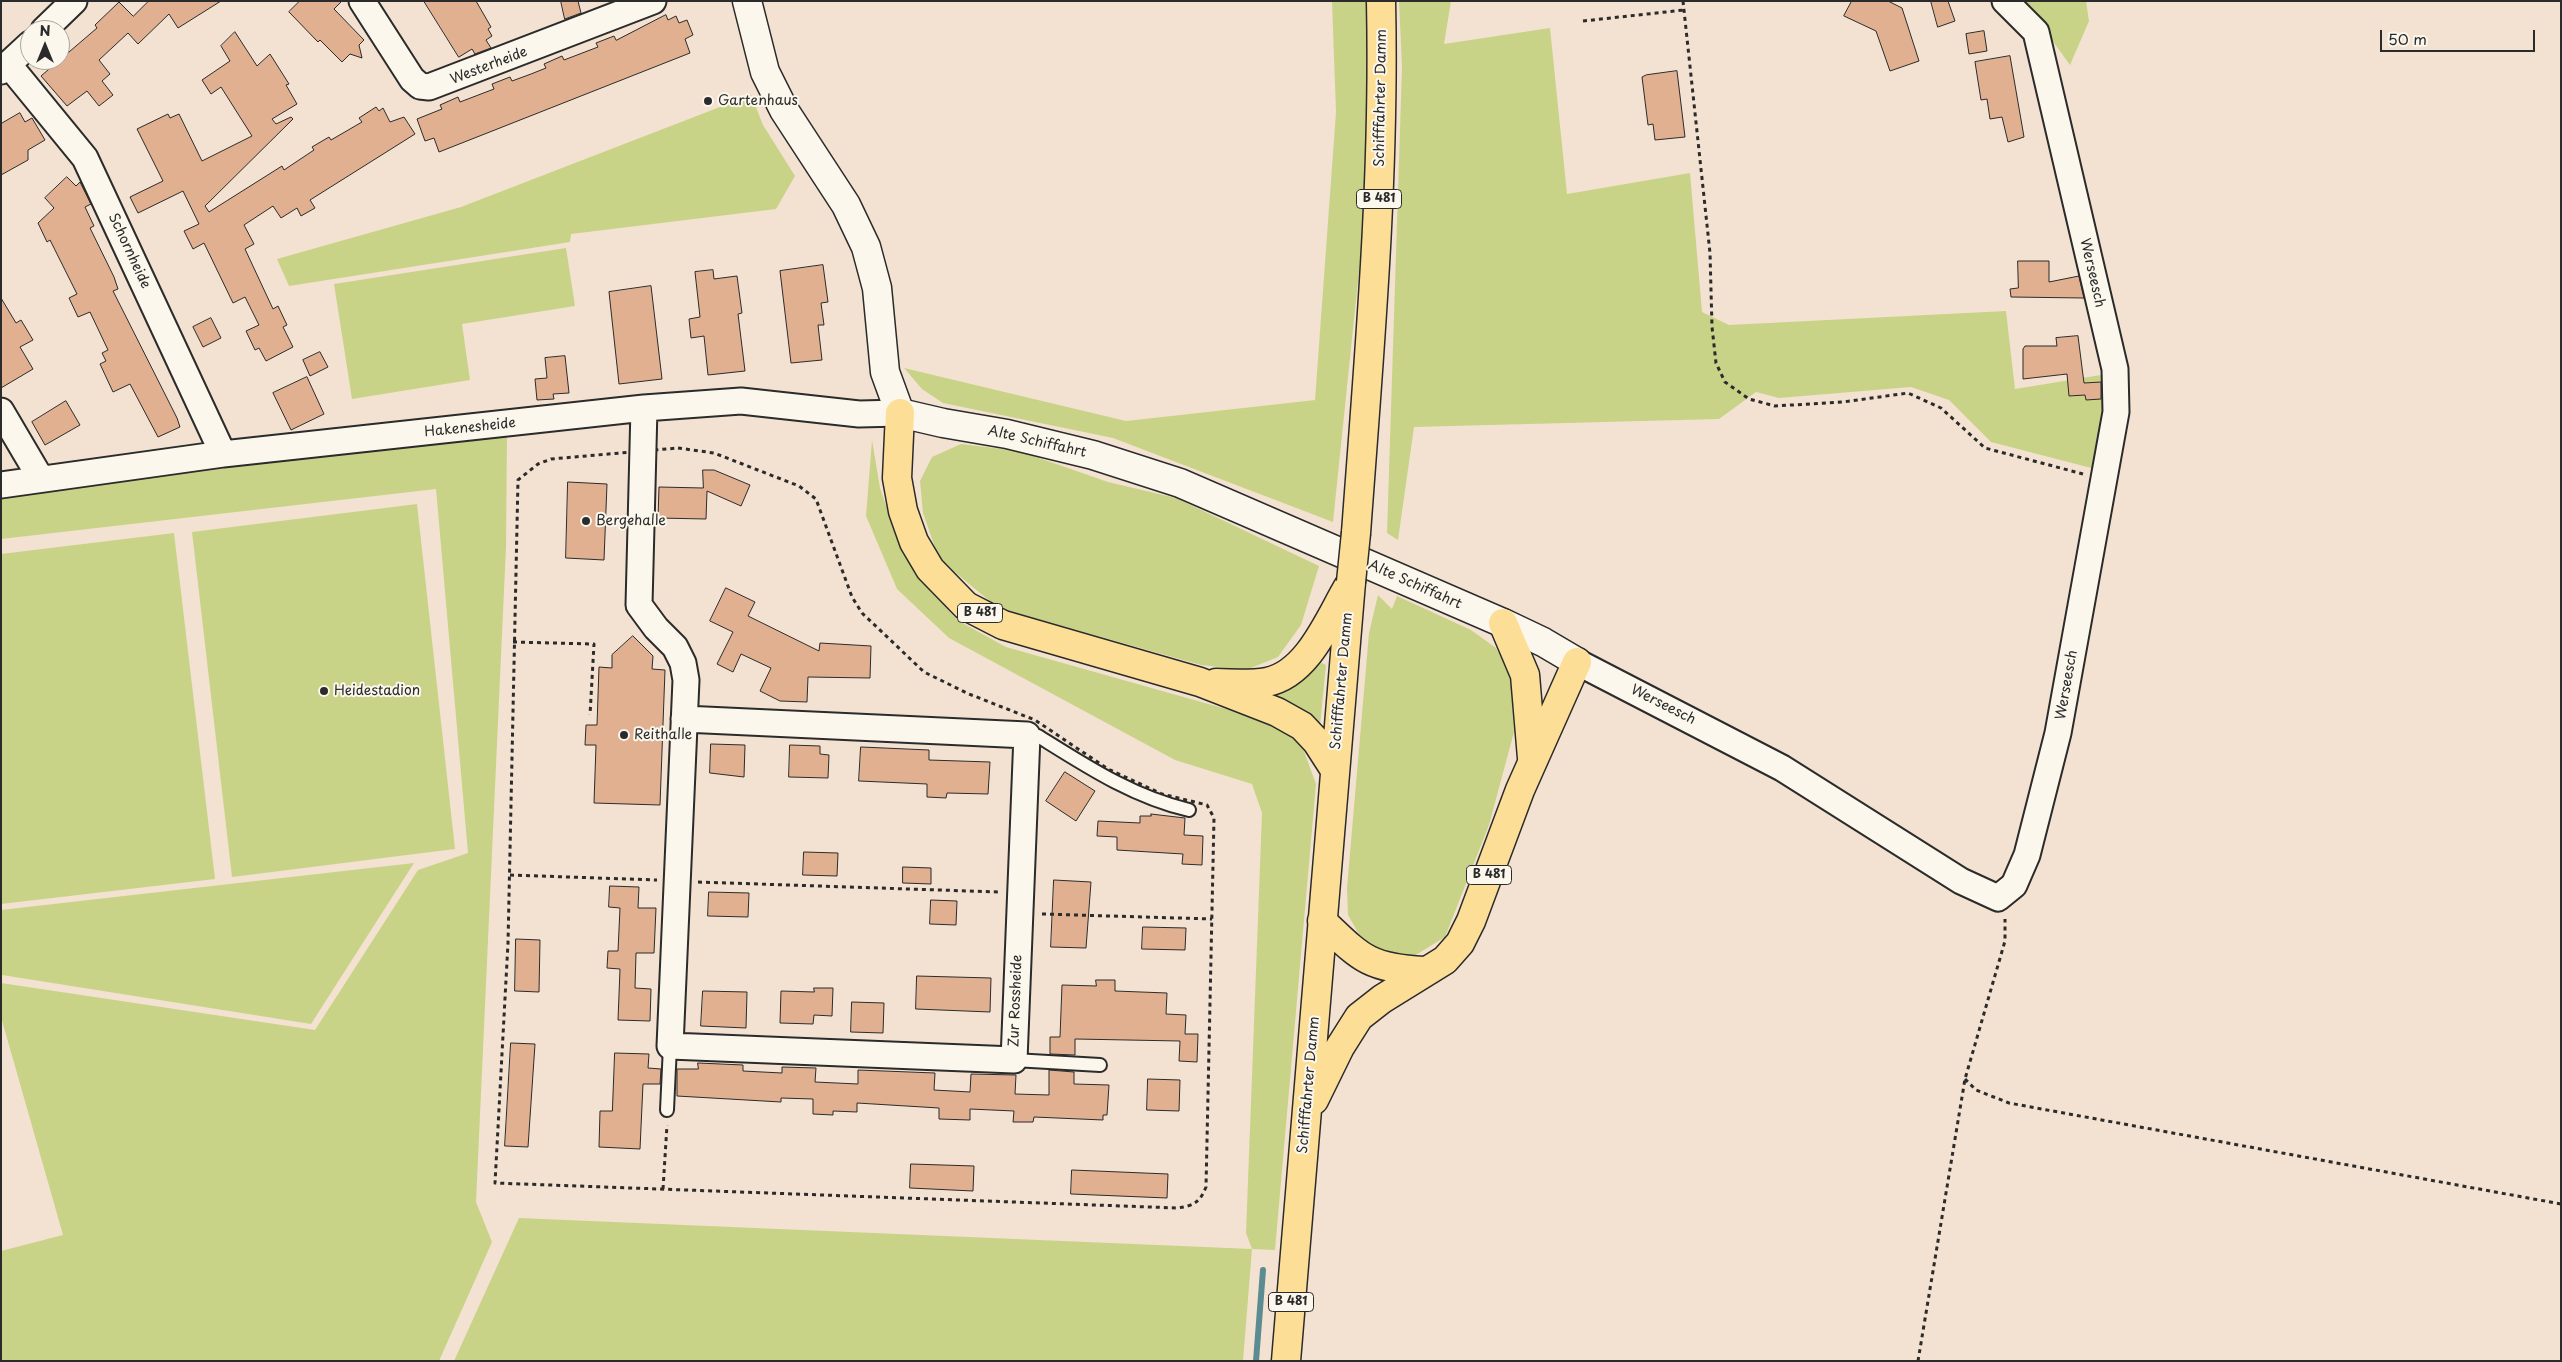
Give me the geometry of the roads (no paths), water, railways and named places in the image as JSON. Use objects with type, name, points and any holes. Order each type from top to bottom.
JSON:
[{"type":"highway","name":"Schifffahrter Damm","points":[[1286,1361],[1356,533],[1380,178],[1383,80],[1382,1]]},
{"type":"highway","name":"B 481","points":[[900,412],[897,478],[903,511],[914,542],[930,569],[966,606],[1003,625],[1200,682],[1277,712],[1302,726],[1316,742],[1335,770]]},
{"type":"highway","name":"B 481","points":[[1200,682],[1241,684],[1269,682],[1296,667],[1311,649],[1351,582]]},
{"type":"highway","name":"B 481","points":[[1503,623],[1525,675],[1532,762]]},
{"type":"highway","name":"B 481","points":[[1307,1115],[1340,1047],[1359,1017],[1424,972],[1445,960],[1460,943],[1471,920],[1532,762],[1577,662]]},
{"type":"highway","points":[[1322,920],[1354,952],[1374,964],[1396,970],[1424,972]]},
{"type":"street","points":[[54,20],[74,1]]},
{"type":"street","name":"Westerheide","points":[[362,1],[412,79],[420,86],[429,87],[653,1]]},
{"type":"street","points":[[747,1],[765,72],[784,110],[846,205],[866,247],[877,288],[885,372],[900,412]]},
{"type":"street","name":"Werseesch","points":[[1577,662],[1659,702],[1782,768],[1961,880],[1998,898],[2014,885],[2027,855],[2058,733],[2116,412],[2115,369],[2036,32],[2005,1]]},
{"type":"street","points":[[5,68],[20,54]]},
{"type":"street","name":"Schornheide","points":[[5,68],[85,158],[223,454]]},
{"type":"street","name":"Hakenesheide","points":[[1,484],[223,454],[644,408],[741,401],[859,414],[900,412]]},
{"type":"street","points":[[644,408],[639,605],[656,628],[675,647],[683,662],[686,680],[670,1046]]},
{"type":"street","points":[[1,411],[41,479]]},
{"type":"street","name":"Alte Schiffahrt","points":[[900,412],[943,423],[1007,434],[1093,455],[1180,484],[1503,623],[1543,642],[1577,662]]},
{"type":"street","points":[[684,719],[1027,734]]},
{"type":"street","name":"Zur Rossheide","points":[[670,1046],[1014,1060],[1027,734]]},
{"type":"lane","points":[[1027,734],[1038,736],[1105,778],[1162,803],[1189,810]]},
{"type":"lane","points":[[667,1110],[670,1046]]},
{"type":"lane","points":[[1014,1060],[1100,1065]]},
{"type":"waterway","points":[[1256,1361],[1263,1270]]},
{"type":"place","name":"Gartenhaus","points":[[708,101]]},
{"type":"place","name":"Bergehalle","points":[[586,521]]},
{"type":"place","name":"Heidestadion","points":[[324,691]]},
{"type":"place","name":"Reithalle","points":[[624,735]]}]
